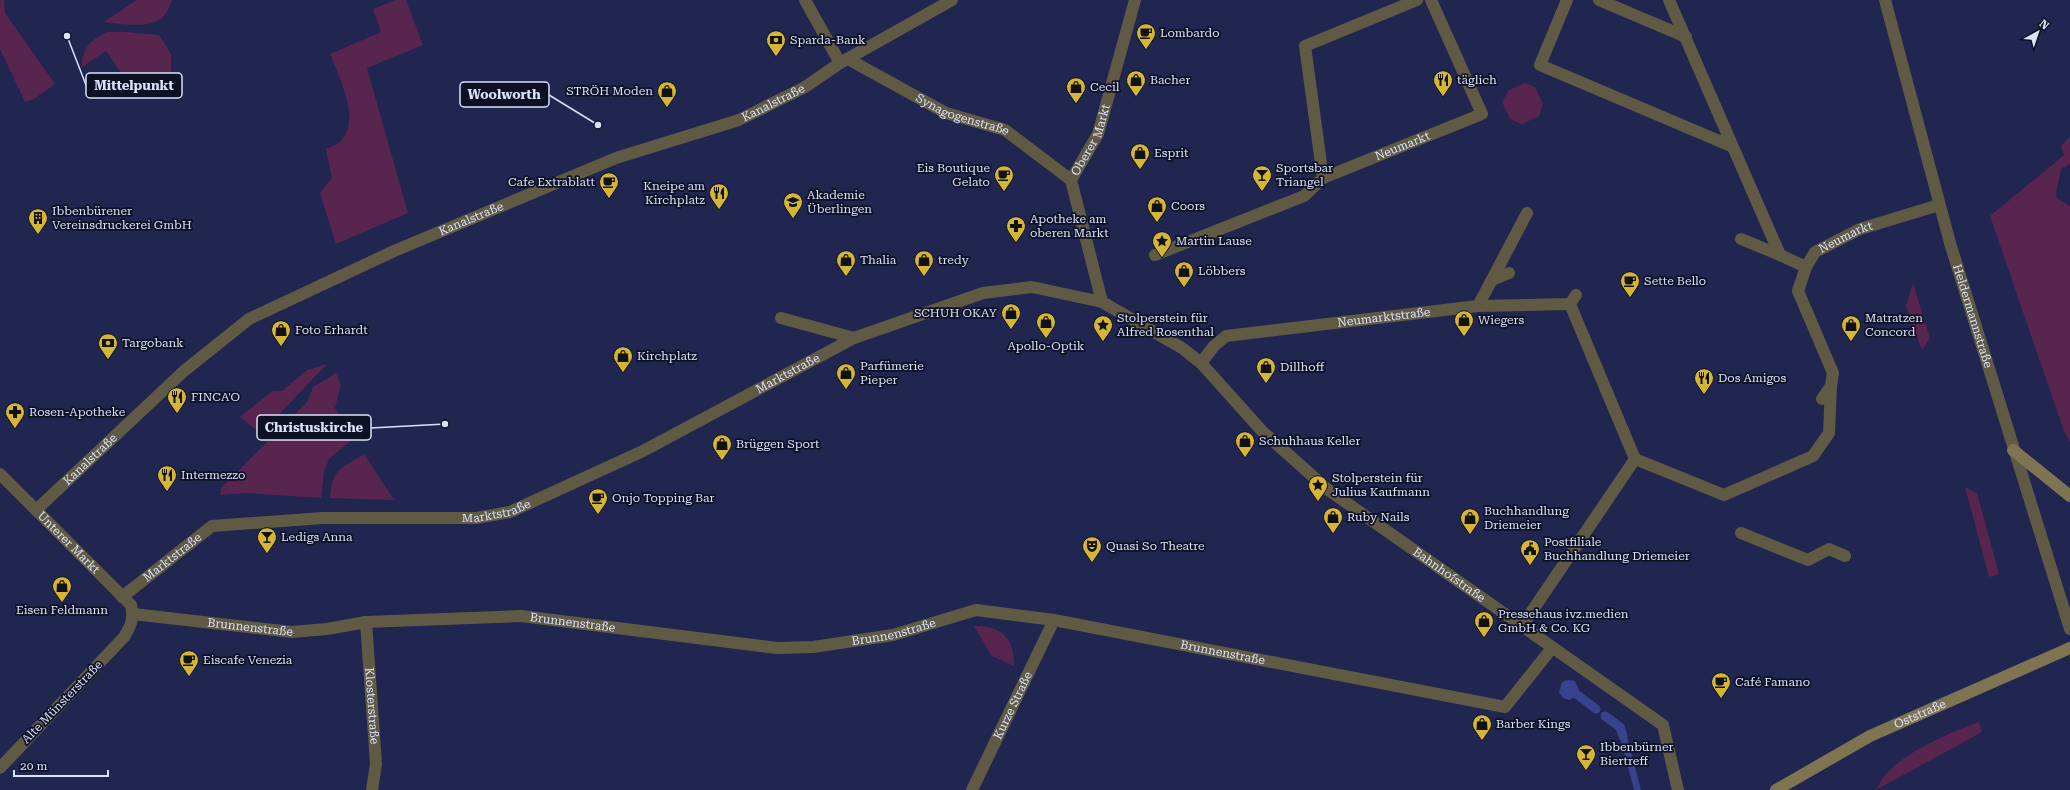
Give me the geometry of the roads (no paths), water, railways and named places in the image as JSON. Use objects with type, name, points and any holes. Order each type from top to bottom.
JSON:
[{"type":"main road","points":[[2013,450],[2070,496]]},
{"type":"main road","name":"Oststraße","points":[[1776,790],[1796,777],[1870,736],[2070,648]]},
{"type":"street","points":[[805,0],[844,61]]},
{"type":"street","name":"Kanalstraße","points":[[36,510],[184,371],[249,319],[394,251],[616,158],[739,120],[805,86],[844,61],[952,0]]},
{"type":"street","name":"Oberer Markt","points":[[1102,302],[1071,180],[1098,134],[1135,0]]},
{"type":"street","points":[[1155,255],[1304,196],[1323,178],[1305,46],[1417,0]]},
{"type":"street","name":"Neumarkt","points":[[1323,178],[1482,114],[1431,0]]},
{"type":"street","points":[[1567,0],[1540,65],[1731,146]]},
{"type":"street","points":[[1599,0],[1686,37]]},
{"type":"street","points":[[1669,0],[1731,146],[1780,255]]},
{"type":"street","name":"Heldermannstraße","points":[[1885,0],[1939,205],[2013,450],[2070,630]]},
{"type":"street","name":"Synagogenstraße","points":[[844,61],[946,113],[1004,130],[1071,180]]},
{"type":"street","name":"Neumarkt","points":[[1635,459],[1724,495],[1813,456],[1829,433],[1833,373],[1798,291],[1806,267],[1815,252],[1860,229],[1939,205]]},
{"type":"street","points":[[1478,306],[1526,214]]},
{"type":"street","points":[[1741,239],[1806,267]]},
{"type":"street","points":[[1492,280],[1508,273]]},
{"type":"street","name":"Marktstraße","points":[[122,597],[212,526],[323,518],[476,518],[510,512],[643,451],[854,338],[983,293],[1032,287],[1102,302]]},
{"type":"street","name":"Neumarktstraße","points":[[1201,363],[1214,346],[1226,336],[1478,306],[1573,299],[1635,459]]},
{"type":"street","points":[[1102,302],[1182,348],[1201,363]]},
{"type":"street","points":[[781,318],[854,338]]},
{"type":"street","name":"Bahnhofstraße","points":[[1201,363],[1262,431],[1327,489],[1663,725],[1678,790]]},
{"type":"street","points":[[1822,399],[1831,386]]},
{"type":"street","points":[[1522,626],[1635,459]]},
{"type":"street","name":"Unterer Markt","points":[[0,474],[131,605],[133,614]]},
{"type":"street","points":[[1740,533],[1808,560],[1829,549],[1845,556]]},
{"type":"street","name":"Brunnenstraße","points":[[133,614],[292,632],[327,629],[366,622],[521,616],[777,648],[813,647],[893,635],[976,610],[1054,620],[1505,707],[1552,648]]},
{"type":"street","name":"Alte Münsterstraße","points":[[0,768],[124,637],[132,623],[133,614]]},
{"type":"street","name":"Kurze Straße","points":[[972,790],[1054,620]]},
{"type":"street","name":"Klosterstraße","points":[[366,622],[376,764],[372,790]]},
{"type":"waterway","points":[[1575,693],[1596,709]]},
{"type":"waterway","points":[[1605,716],[1620,727],[1623,736]]},
{"type":"place","name":"Mittelpunkt","points":[[67,36]]},
{"type":"place","name":"Lombardo","points":[[1146,50]]},
{"type":"place","name":"Sparda-Bank","points":[[776,57]]},
{"type":"place","name":"Bacher","points":[[1136,97]]},
{"type":"place","name":"täglich","points":[[1443,97]]},
{"type":"place","name":"Cecil","points":[[1076,104]]},
{"type":"place","name":"STRÖH Moden","points":[[667,108]]},
{"type":"place","name":"Woolworth","points":[[598,125]]},
{"type":"place","name":"Esprit","points":[[1140,170]]},
{"type":"place","name":"Eis Boutique Gelato","points":[[1004,192]]},
{"type":"place","name":"Sportsbar Triangel","points":[[1262,192]]},
{"type":"place","name":"Cafe Extrablatt","points":[[609,199]]},
{"type":"place","name":"Kneipe am Kirchplatz","points":[[719,210]]},
{"type":"place","name":"Akademie Überlingen","points":[[793,219]]},
{"type":"place","name":"Coors","points":[[1157,223]]},
{"type":"place","name":"Ibbenbürener Vereinsdruckerei GmbH","points":[[38,235]]},
{"type":"place","name":"Apotheke am oberen Markt","points":[[1016,243]]},
{"type":"place","name":"Martin Lause","points":[[1162,258]]},
{"type":"place","name":"Thalia","points":[[846,277]]},
{"type":"place","name":"tredy","points":[[924,277]]},
{"type":"place","name":"Löbbers","points":[[1184,288]]},
{"type":"place","name":"Sette Bello","points":[[1630,298]]},
{"type":"place","name":"SCHUH OKAY","points":[[1011,330]]},
{"type":"place","name":"Wiegers","points":[[1464,337]]},
{"type":"place","name":"Apollo-Optik","points":[[1046,339]]},
{"type":"place","name":"Stolperstein für Alfred Rosenthal","points":[[1103,342]]},
{"type":"place","name":"Matratzen Concord","points":[[1851,342]]},
{"type":"place","name":"Foto Erhardt","points":[[281,347]]},
{"type":"place","name":"Targobank","points":[[108,360]]},
{"type":"place","name":"Kirchplatz","points":[[623,373]]},
{"type":"place","name":"Dillhoff","points":[[1266,384]]},
{"type":"place","name":"Parfümerie Pieper","points":[[846,390]]},
{"type":"place","name":"Dos Amigos","points":[[1704,395]]},
{"type":"place","name":"FINCA'O","points":[[177,414]]},
{"type":"place","name":"Christuskirche","points":[[445,424]]},
{"type":"place","name":"Rosen-Apotheke","points":[[15,429]]},
{"type":"place","name":"Schuhhaus Keller","points":[[1245,458]]},
{"type":"place","name":"Brüggen Sport","points":[[722,461]]},
{"type":"place","name":"Intermezzo","points":[[167,492]]},
{"type":"place","name":"Stolperstein für Julius Kaufmann","points":[[1318,502]]},
{"type":"place","name":"Onjo Topping Bar","points":[[598,515]]},
{"type":"place","name":"Ruby Nails","points":[[1333,534]]},
{"type":"place","name":"Buchhandlung Driemeier","points":[[1470,535]]},
{"type":"place","name":"Ledigs Anna","points":[[267,554]]},
{"type":"place","name":"Quasi So Theatre","points":[[1092,563]]},
{"type":"place","name":"Postfiliale Buchhandlung Driemeier","points":[[1530,566]]},
{"type":"place","name":"Eisen Feldmann","points":[[62,603]]},
{"type":"place","name":"Pressehaus ivz.medien GmbH & Co. KG","points":[[1484,638]]},
{"type":"place","name":"Eiscafe Venezia","points":[[189,677]]},
{"type":"place","name":"Café Famano","points":[[1721,699]]},
{"type":"place","name":"Barber Kings","points":[[1482,741]]},
{"type":"place","name":"Ibbenbürner Biertreff","points":[[1586,771]]}]
